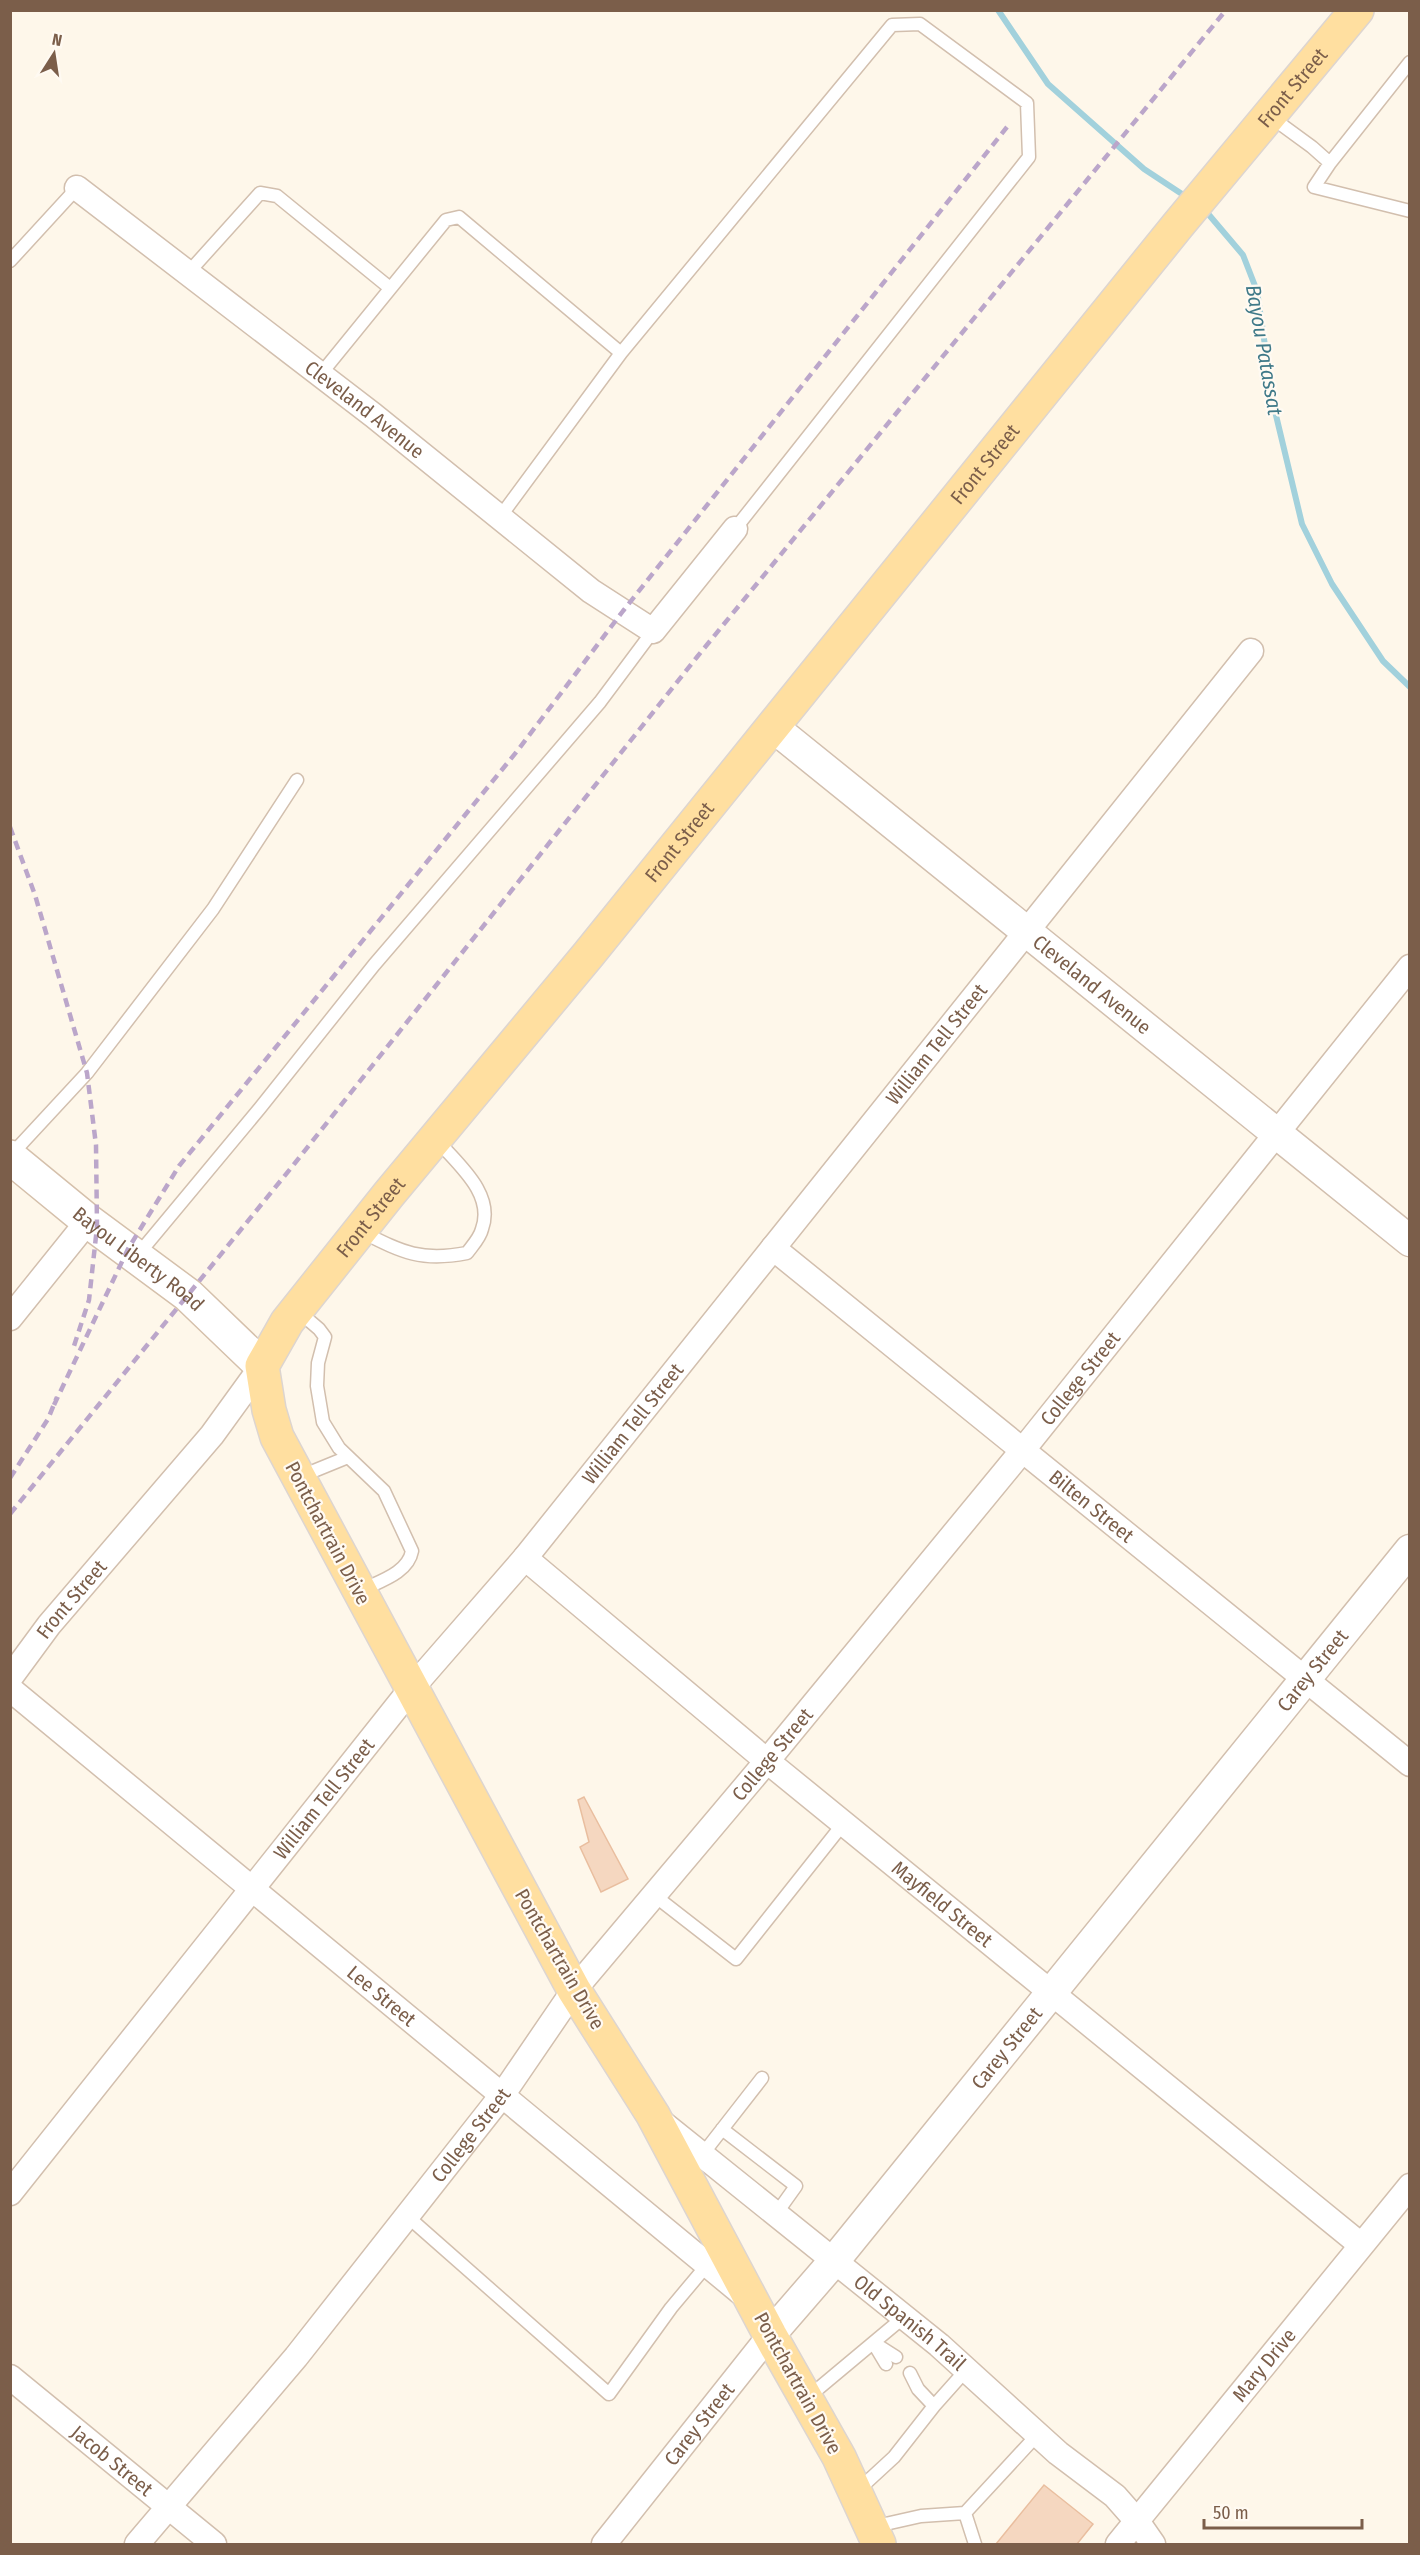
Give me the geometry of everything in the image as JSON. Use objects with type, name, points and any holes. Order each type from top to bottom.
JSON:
[{"type":"main road","name":"Front Street","points":[[262,1366],[287,1322],[360,1230],[588,956],[1178,225],[1357,10]]},
{"type":"main road","name":"Bayou Liberty Road","points":[[10,1156],[88,1221],[188,1295],[262,1366]]},
{"type":"main road","name":"Pontchartrain Drive","points":[[262,1366],[269,1410],[277,1437],[298,1478],[574,1990],[653,2115],[770,2335],[839,2457],[875,2536]]},
{"type":"street","name":"Cleveland Avenue","points":[[77,188],[320,375],[591,591],[653,631]]},
{"type":"street","points":[[653,631],[735,530]]},
{"type":"street","name":"William Tell Street","points":[[10,2193],[411,1689],[525,1558],[1251,651]]},
{"type":"street","name":"Cleveland Avenue","points":[[773,727],[1410,1241]]},
{"type":"street","name":"College Street","points":[[137,2544],[296,2357],[503,2094],[574,1990],[655,1896],[1022,1451],[1410,967]]},
{"type":"street","points":[[10,1318],[88,1221]]},
{"type":"street","name":"Bilten Street","points":[[774,1248],[1410,1764]]},
{"type":"street","name":"Front Street","points":[[10,1678],[49,1625],[212,1435],[262,1366]]},
{"type":"street","name":"Carey Street","points":[[604,2544],[770,2335],[834,2261],[1410,1550]]},
{"type":"street","name":"Mayfield Street","points":[[525,1558],[843,1824],[1361,2245]]},
{"type":"street","name":"Lee Street","points":[[10,1689],[503,2094],[753,2303]]},
{"type":"street","name":"Old Spanish Trail","points":[[653,2115],[967,2369],[1038,2434],[1115,2496],[1153,2544]]},
{"type":"street","name":"Mary Drive","points":[[1118,2544],[1410,2186]]},
{"type":"street","name":"Jacob Street","points":[[10,2377],[167,2508],[214,2544]]},
{"type":"lane","points":[[500,517],[621,352],[892,25],[920,24],[1027,103],[1029,157],[735,530]]},
{"type":"lane","points":[[1410,62],[1330,163],[1314,187],[1410,211]]},
{"type":"lane","points":[[1269,116],[1330,163]]},
{"type":"lane","points":[[10,261],[77,188]]},
{"type":"lane","points":[[188,273],[261,193],[277,196],[390,288]]},
{"type":"lane","points":[[320,375],[446,220],[459,217],[621,352]]},
{"type":"lane","points":[[136,1257],[382,956],[600,702],[653,631]]},
{"type":"lane","points":[[10,1156],[87,1073],[213,909],[297,780]]},
{"type":"lane","points":[[360,1230],[404,1253],[445,1257],[467,1253],[482,1231],[486,1209],[476,1185],[435,1139]]},
{"type":"lane","points":[[297,1311],[324,1334],[318,1363],[318,1404],[323,1422],[339,1448],[384,1491],[412,1551],[410,1561],[404,1568],[359,1592]]},
{"type":"lane","points":[[298,1478],[348,1457]]},
{"type":"lane","points":[[655,1896],[736,1959],[843,1824]]},
{"type":"lane","points":[[702,2154],[762,2078]]},
{"type":"lane","points":[[722,2128],[796,2186],[776,2214]]},
{"type":"lane","points":[[407,2216],[609,2394],[670,2308],[707,2265]]},
{"type":"lane","points":[[806,2399],[904,2317]]},
{"type":"lane","points":[[874,2343],[896,2356]]},
{"type":"lane","points":[[874,2343],[885,2364]]},
{"type":"lane","points":[[855,2492],[894,2457],[967,2369]]},
{"type":"lane","points":[[906,2378],[934,2406]]},
{"type":"lane","points":[[875,2536],[921,2516],[965,2513],[1038,2434]]},
{"type":"lane","points":[[965,2513],[975,2544]]},
{"type":"building","points":[[584,1797],[628,1879],[601,1892],[580,1847],[589,1842],[578,1800]]},
{"type":"building","points":[[1044,2485],[1093,2524],[1077,2544],[996,2544]]},
{"type":"waterway","name":"Bayou Patassat","points":[[998,10],[1048,84],[1144,169],[1188,198]]},
{"type":"waterway","name":"Bayou Patassat","points":[[1204,209],[1243,255],[1257,291],[1274,407],[1302,524],[1332,584],[1383,661],[1410,687]]},
{"type":"railway","points":[[10,1514],[295,1163],[697,657],[1226,10]]},
{"type":"railway","points":[[54,1405],[128,1249],[179,1166],[518,750],[623,611],[1007,127]]},
{"type":"railway","points":[[10,827],[35,895],[87,1073],[96,1145],[97,1227],[89,1300],[73,1349]]},
{"type":"railway","points":[[10,1478],[48,1419],[57,1397]]}]
